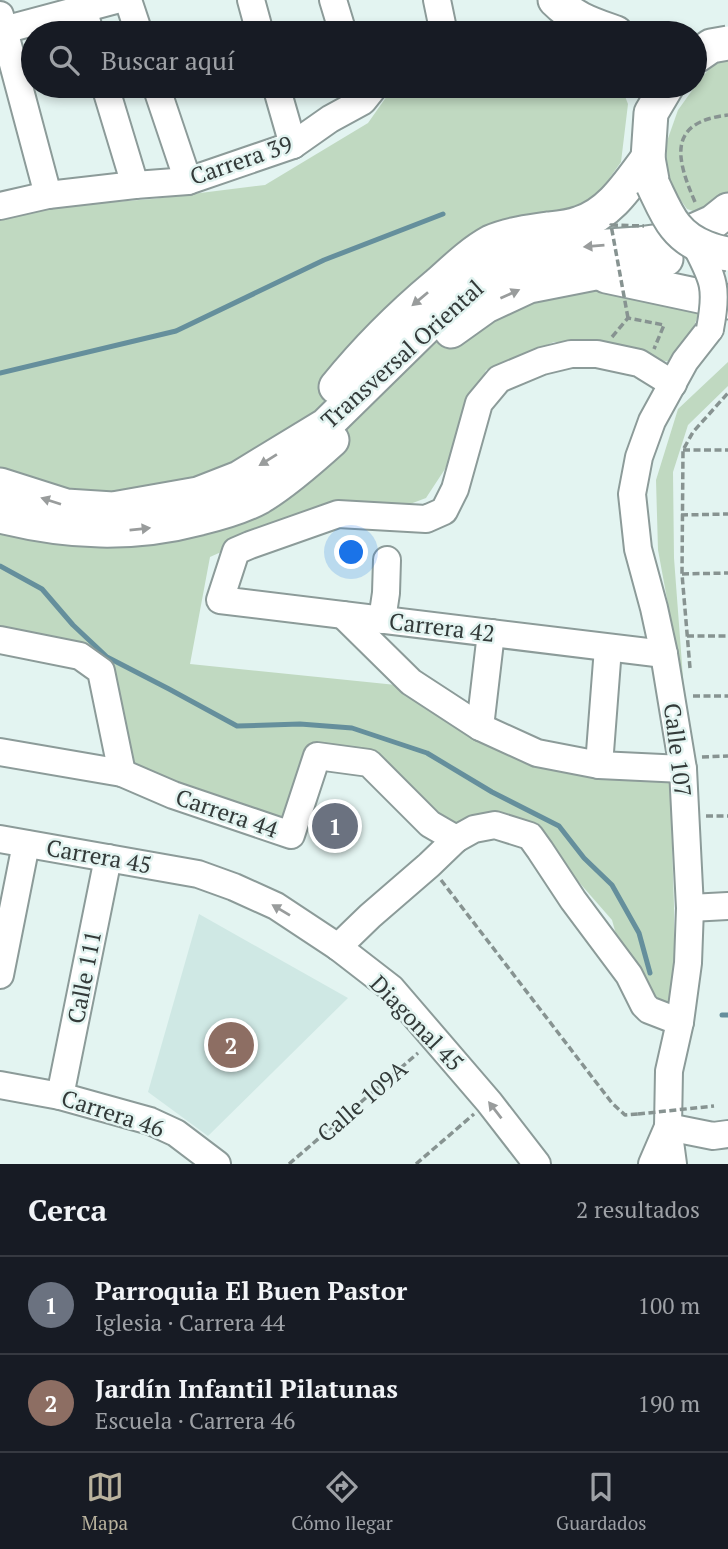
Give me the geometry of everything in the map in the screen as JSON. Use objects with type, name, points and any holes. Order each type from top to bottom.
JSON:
[{"type":"main road","points":[[555,0],[577,21]]},
{"type":"main road","points":[[653,98],[648,158],[653,185],[673,225],[687,240],[728,254]]},
{"type":"main road","points":[[303,438],[316,412],[342,379],[408,309],[461,263],[491,243],[516,233],[579,223],[593,217],[618,197],[648,158]]},
{"type":"main road","name":"Transversal Oriental","points":[[0,485],[66,506],[113,509],[198,494],[239,478],[326,425],[432,321],[482,281],[521,261],[563,248],[675,239],[713,222],[728,210]]},
{"type":"main road","name":"Transversal Oriental","points":[[0,516],[70,530],[124,531],[171,526],[226,512],[261,496],[308,462],[432,347],[486,306],[529,286],[673,258],[728,234]]},
{"type":"main road","points":[[593,273],[728,302]]},
{"type":"street","points":[[32,21],[85,14],[116,0]]},
{"type":"street","points":[[128,0],[135,21]]},
{"type":"street","points":[[251,0],[257,21]]},
{"type":"street","points":[[333,0],[339,21]]},
{"type":"street","points":[[437,0],[441,21]]},
{"type":"street","points":[[21,22],[1,25],[21,97]]},
{"type":"street","points":[[21,98],[48,195]]},
{"type":"street","points":[[110,98],[135,185]]},
{"type":"street","points":[[160,98],[188,181]]},
{"type":"street","points":[[279,98],[293,145]]},
{"type":"street","name":"Carrera 39","points":[[0,206],[48,195],[188,181],[293,145],[356,98]]},
{"type":"street","points":[[695,244],[714,286],[715,305],[722,334]]},
{"type":"street","name":"Calle 107","points":[[673,1164],[668,1127],[669,1071],[680,1022],[688,963],[691,763],[638,549],[632,494],[639,457],[652,421],[685,361],[722,334]]},
{"type":"street","name":"Carrera 42","points":[[647,368],[639,363],[597,354],[571,354],[542,361],[499,379],[480,403],[456,489],[444,511],[426,519],[338,514],[243,548],[236,551],[220,600],[664,654]]},
{"type":"street","points":[[647,368],[673,384]]},
{"type":"street","points":[[382,620],[387,560]]},
{"type":"street","points":[[343,615],[411,682],[480,727],[537,753],[599,765],[691,763]]},
{"type":"street","points":[[480,727],[491,633]]},
{"type":"street","points":[[0,640],[80,656],[100,671],[122,773]]},
{"type":"street","points":[[599,765],[608,648]]},
{"type":"street","name":"Carrera 44","points":[[0,752],[122,773],[173,795],[290,835],[317,756],[369,763],[430,824],[456,839]]},
{"type":"street","points":[[338,947],[456,839],[474,829],[495,825],[530,836],[573,901],[629,975],[644,1005],[649,1010],[680,1022]]},
{"type":"street","points":[[0,975],[13,841]]},
{"type":"street","name":"Carrera 45","points":[[13,841],[198,874]]},
{"type":"street","name":"Calle 111","points":[[60,1096],[108,858]]},
{"type":"street","name":"Diagonal 45","points":[[198,874],[276,906],[338,947],[391,988],[489,1102],[537,1164]]},
{"type":"street","points":[[690,908],[728,906]]},
{"type":"street","name":"Carrera 46","points":[[0,1084],[60,1096],[150,1121],[176,1133],[217,1164]]},
{"type":"street","points":[[668,1127],[713,1136],[728,1134]]},
{"type":"street","name":"Calle 107","points":[[652,1164],[668,1127]]},
{"type":"path","points":[[696,204],[683,173],[682,142],[692,125],[728,115]]},
{"type":"path","points":[[646,226],[611,225],[628,318],[664,325],[647,368]]},
{"type":"path","points":[[691,672],[682,573],[683,450],[693,432],[728,393]]},
{"type":"path","points":[[683,450],[728,450]]},
{"type":"path","points":[[681,515],[728,514]]},
{"type":"path","points":[[682,573],[728,573]]},
{"type":"path","points":[[687,636],[728,636]]},
{"type":"path","points":[[694,705],[693,696],[728,696]]},
{"type":"path","points":[[691,763],[728,756]]},
{"type":"path","points":[[703,816],[728,816]]},
{"type":"path","points":[[429,865],[612,1103],[625,1115],[714,1106]]},
{"type":"path","name":"Calle 109A","points":[[289,1164],[435,1038]]},
{"type":"path","points":[[416,1164],[489,1102]]},
{"type":"shaded area","points":[[199,914],[348,998],[208,1136],[148,1092]]},
{"type":"green space","points":[[728,56],[728,200],[705,215],[687,209],[677,195],[667,173],[666,144],[678,110],[687,98],[707,98],[707,72],[719,59]]},
{"type":"green space","points":[[386,98],[626,98],[628,104],[621,162],[594,200],[601,288],[699,312],[690,338],[671,362],[554,342],[486,370],[445,469],[426,498],[402,507],[299,517],[210,557],[190,664],[406,686],[484,738],[670,780],[674,1005],[644,995],[623,959],[612,920],[556,856],[456,825],[321,749],[286,827],[138,770],[130,754],[107,669],[0,628],[0,219],[48,207],[152,199],[265,185],[368,123]]},
{"type":"green space","points":[[728,362],[728,386],[688,425],[673,472],[674,558],[684,691],[658,550],[656,480],[678,409]]},
{"type":"waterway","points":[[0,373],[176,331],[324,260],[443,214]]},
{"type":"waterway","points":[[0,566],[42,589],[73,625],[107,657],[237,726],[300,724],[352,728],[427,753],[492,792],[559,826],[584,858],[612,885],[639,933],[650,973]]},
{"type":"waterway","points":[[722,1015],[728,1015]]},
{"type":"place","name":"Parroquia El Buen Pastor","points":[[335,826]]},
{"type":"place","name":"Jardín Infantil Pilatunas","points":[[231,1045]]}]
